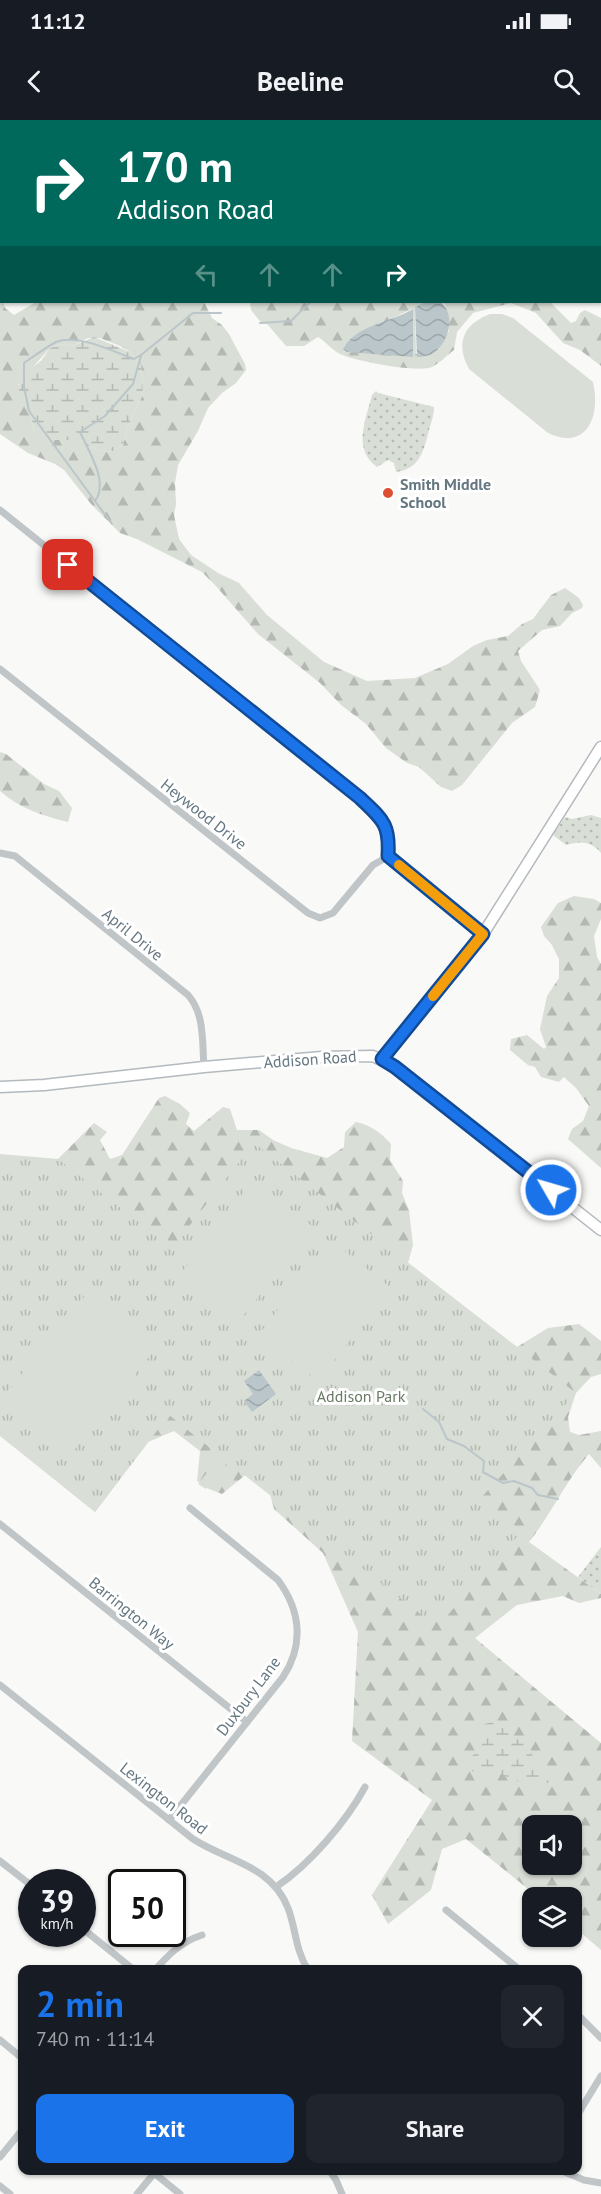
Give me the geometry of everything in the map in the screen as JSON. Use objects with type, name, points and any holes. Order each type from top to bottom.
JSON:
[{"type":"main road","points":[[601,747],[483,934],[382,1059],[601,1230]]},
{"type":"main road","name":"Addison Road","points":[[0,1087],[44,1085],[204,1067],[331,1056],[364,1056],[382,1059]]},
{"type":"street","points":[[0,510],[360,798],[381,817],[389,836],[388,856],[483,934]]},
{"type":"street","name":"Heywood Drive","points":[[0,669],[308,913],[320,918],[333,913],[373,865],[388,856]]},
{"type":"street","name":"April Drive","points":[[0,853],[15,856],[188,994],[200,1015],[204,1067]]},
{"type":"street","name":"Duxbury Lane","points":[[169,1820],[283,1677],[292,1662],[298,1637],[295,1612],[284,1587],[272,1574],[190,1508]]},
{"type":"street","name":"Barrington Way","points":[[0,1524],[247,1722]]},
{"type":"street","name":"Lexington Road","points":[[0,1685],[204,1846],[254,1868],[276,1887],[287,1906],[296,1943],[306,1965]]},
{"type":"street","points":[[276,1887],[295,1873],[314,1854],[365,1787]]},
{"type":"street","points":[[0,1861],[18,1875]]},
{"type":"street","points":[[446,1910],[514,1965]]},
{"type":"street","points":[[160,1965],[173,1950],[188,1940],[202,1935]]},
{"type":"street","points":[[96,1939],[128,1965]]},
{"type":"street","points":[[582,2019],[601,2038]]},
{"type":"street","points":[[0,2040],[18,2055]]},
{"type":"street","points":[[582,2107],[601,2076]]},
{"type":"street","points":[[0,2157],[18,2135]]},
{"type":"street","points":[[137,2194],[153,2175]]},
{"type":"street","points":[[158,2175],[180,2194]]},
{"type":"street","points":[[332,2175],[342,2194]]},
{"type":"street","points":[[572,2175],[601,2183]]},
{"type":"street","points":[[0,2186],[10,2194]]},
{"type":"green space","points":[[0,303],[3,303],[5,308],[14,315],[34,303],[204,303],[212,318],[229,334],[246,370],[236,383],[222,393],[208,408],[198,431],[178,465],[174,515],[179,539],[191,555],[218,573],[239,583],[267,615],[324,662],[367,681],[415,678],[448,664],[473,646],[487,640],[508,636],[522,624],[533,619],[551,595],[565,588],[579,598],[583,605],[560,626],[542,630],[518,651],[521,661],[540,690],[535,707],[512,723],[462,785],[452,791],[441,787],[419,767],[407,763],[386,748],[366,724],[341,705],[320,683],[258,634],[202,572],[137,539],[120,533],[91,504],[64,470],[28,453],[0,434]],"holes":[[[88,338],[100,338],[130,352],[141,365],[143,394],[128,426],[123,445],[113,451],[101,452],[81,440],[56,440],[34,430],[30,412],[18,384],[49,349],[60,344],[72,346]]]},
{"type":"green space","points":[[250,303],[423,303],[415,307],[416,354],[432,354],[449,331],[443,303],[511,303],[473,313],[457,332],[454,350],[432,367],[424,368],[372,363],[348,357],[337,353],[318,337],[304,346],[286,346],[268,325],[260,321],[251,310]],"holes":[[[412,309],[413,355],[344,346],[360,333]]]},
{"type":"green space","points":[[511,303],[551,303],[571,323],[576,321],[580,313],[585,310],[601,318],[601,366],[580,350],[563,343],[536,313]]},
{"type":"green space","points":[[490,314],[502,314],[513,318],[593,382],[595,407],[588,427],[581,434],[572,438],[548,433],[469,369],[463,351],[464,336],[473,323]]},
{"type":"green space","points":[[94,337],[130,352],[141,365],[143,394],[128,426],[123,445],[113,451],[101,452],[81,440],[56,440],[38,434],[34,430],[30,412],[19,390],[19,378],[42,360],[49,349],[60,344],[72,346]]},
{"type":"green space","points":[[376,391],[434,407],[423,451],[416,463],[404,470],[396,472],[394,463],[388,460],[377,467],[369,460],[365,452],[364,424],[372,395]]},
{"type":"green space","points":[[0,752],[6,754],[44,784],[59,791],[72,808],[68,822],[32,811],[0,791]]},
{"type":"green space","points":[[591,815],[601,818],[601,853],[585,843],[566,845],[553,835],[565,817],[572,819]]},
{"type":"green space","points":[[574,896],[594,899],[601,903],[601,919],[594,936],[597,957],[601,964],[601,1168],[568,1139],[572,1129],[583,1121],[589,1106],[576,1088],[564,1077],[559,1082],[541,1077],[535,1067],[528,1065],[510,1050],[511,1039],[527,1035],[544,1049],[546,1047],[540,1029],[547,996],[559,978],[559,959],[541,927],[558,903]]},
{"type":"green space","points":[[165,1096],[180,1104],[190,1113],[186,1124],[194,1131],[223,1107],[230,1109],[237,1130],[259,1130],[273,1140],[291,1148],[327,1158],[344,1147],[345,1132],[356,1122],[361,1123],[371,1127],[391,1144],[390,1160],[403,1181],[402,1193],[409,1210],[413,1245],[408,1263],[517,1347],[548,1328],[579,1324],[601,1341],[601,1374],[591,1377],[576,1393],[568,1417],[570,1432],[579,1435],[601,1431],[601,1468],[589,1454],[529,1542],[601,1594],[601,1598],[579,1603],[563,1596],[517,1605],[475,1638],[601,1743],[601,1950],[582,1934],[582,1887],[526,1887],[466,1839],[442,1849],[431,1890],[388,1924],[372,1895],[432,1800],[352,1741],[358,1632],[323,1553],[274,1509],[265,1475],[254,1468],[222,1494],[209,1489],[197,1481],[200,1451],[174,1431],[148,1442],[95,1512],[59,1483],[178,1264],[57,1167],[58,1159],[94,1123],[107,1132],[100,1140],[110,1159],[122,1155],[159,1098]]},
{"type":"green space","name":"Addison Park","points":[[254,1143],[576,1393],[480,1499],[522,1531],[445,1618],[436,1611],[429,1621],[228,1462],[206,1489],[198,1484],[220,1456],[169,1415],[95,1512],[0,1436],[0,1154],[58,1159],[172,1248]]},
{"type":"green space","points":[[253,1180],[313,1227],[240,1320],[181,1273]]},
{"type":"green space","points":[[332,1241],[391,1288],[318,1381],[259,1334]]},
{"type":"green space","points":[[91,1288],[160,1343],[72,1453],[3,1397]]},
{"type":"green space","points":[[601,1547],[601,1594],[578,1577]]},
{"type":"green space","points":[[491,1722],[507,1731],[531,1750],[535,1765],[554,1769],[550,1783],[513,1781],[499,1772],[485,1777],[472,1771],[467,1760],[478,1751],[484,1741],[480,1733],[482,1725]]},
{"type":"water","points":[[423,303],[442,303],[448,314],[448,329],[443,343],[430,355],[417,357],[415,307]]},
{"type":"water","points":[[413,309],[413,357],[347,352],[343,349],[356,334]]},
{"type":"water","points":[[259,1370],[276,1394],[252,1412],[244,1401],[253,1394],[244,1381]]},
{"type":"waterway","points":[[260,323],[291,321],[309,303]]},
{"type":"waterway","points":[[95,501],[29,411],[24,387],[24,363],[52,344],[65,340],[95,344],[134,359],[193,313],[221,313]]},
{"type":"waterway","points":[[112,524],[95,501],[99,493],[99,476],[80,432],[105,416],[133,384],[141,356]]},
{"type":"waterway","points":[[423,1409],[439,1422],[447,1439],[464,1446],[484,1461],[483,1472],[503,1483],[514,1481],[532,1488],[538,1495],[558,1499]]},
{"type":"slow traffic","points":[[399,865],[483,934],[433,996]]},
{"type":"place","name":"Smith Middle School","points":[[388,493]]},
{"type":"route","points":[[68,565],[360,798],[381,817],[389,836],[388,856],[483,934],[382,1059],[551,1190]]}]
